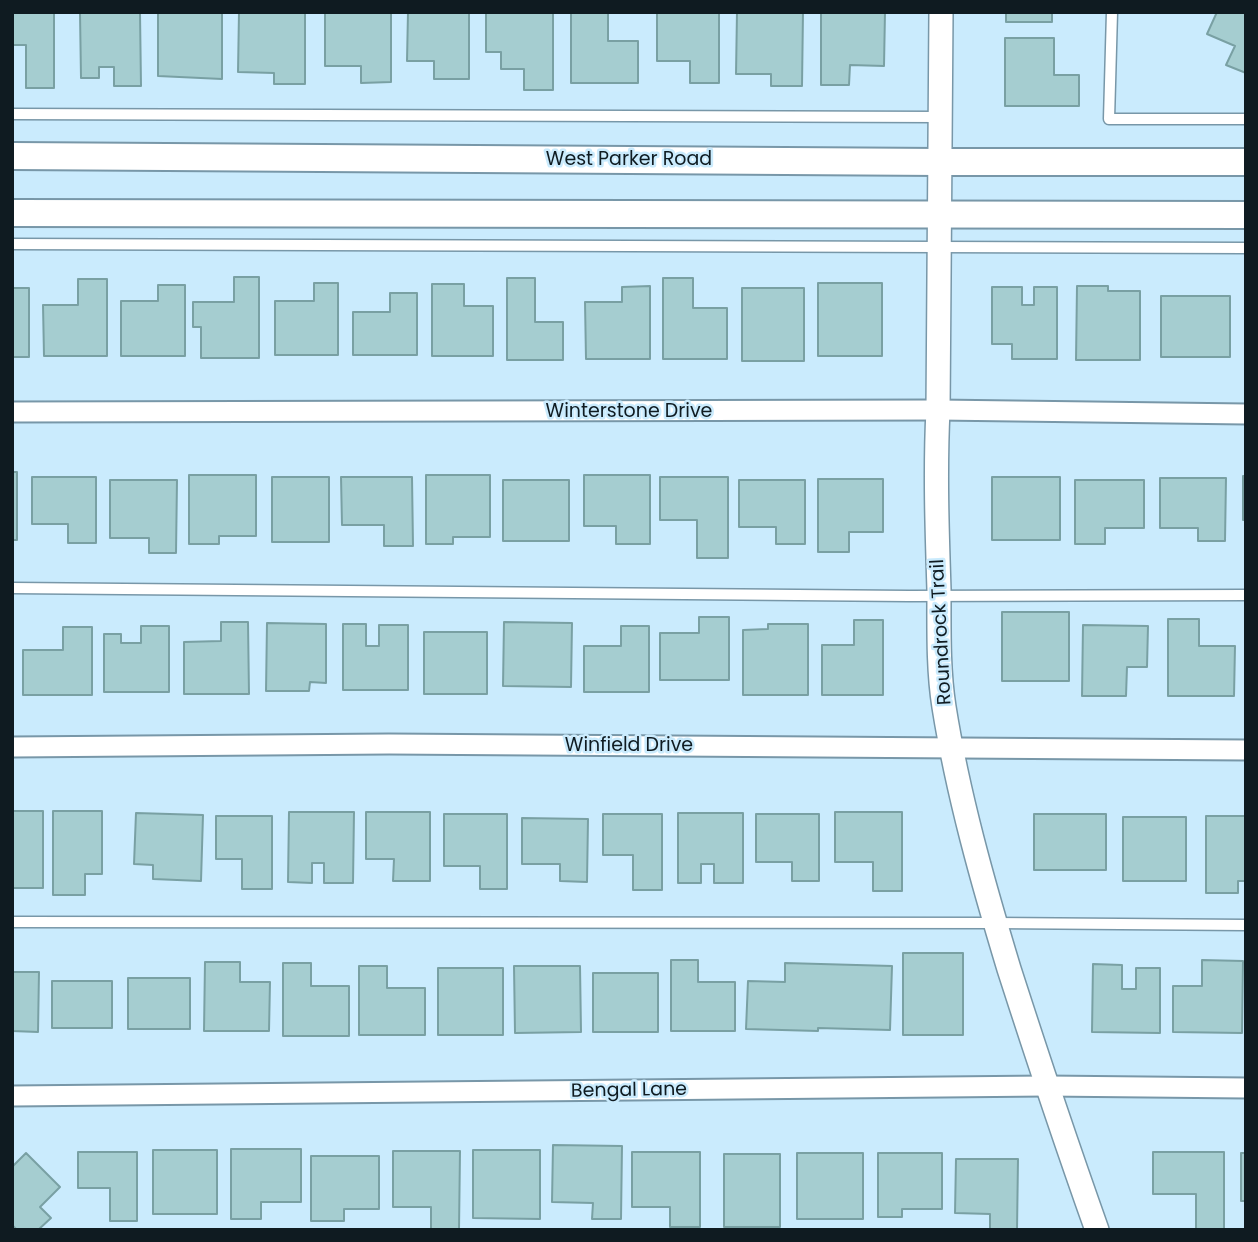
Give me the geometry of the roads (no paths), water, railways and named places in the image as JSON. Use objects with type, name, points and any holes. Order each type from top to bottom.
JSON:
[{"type":"main road","name":"West Parker Road","points":[[12,156],[1246,162]]},
{"type":"main road","points":[[12,213],[1246,215]]},
{"type":"street","name":"Roundrock Trail","points":[[941,12],[936,454],[943,704],[969,825],[995,923],[1046,1086],[1097,1230]]},
{"type":"street","name":"Winterstone Drive","points":[[12,412],[938,410],[1246,414]]},
{"type":"street","name":"Winfield Drive","points":[[12,747],[389,744],[1246,750]]},
{"type":"street","name":"Bengal Lane","points":[[12,1096],[1046,1086],[1246,1088]]},
{"type":"lane","points":[[1112,12],[1109,118],[1246,119]]},
{"type":"lane","points":[[12,114],[940,117]]},
{"type":"lane","points":[[12,244],[1246,248]]},
{"type":"lane","points":[[12,588],[939,596],[1246,595]]},
{"type":"lane","points":[[12,922],[1246,925]]}]
